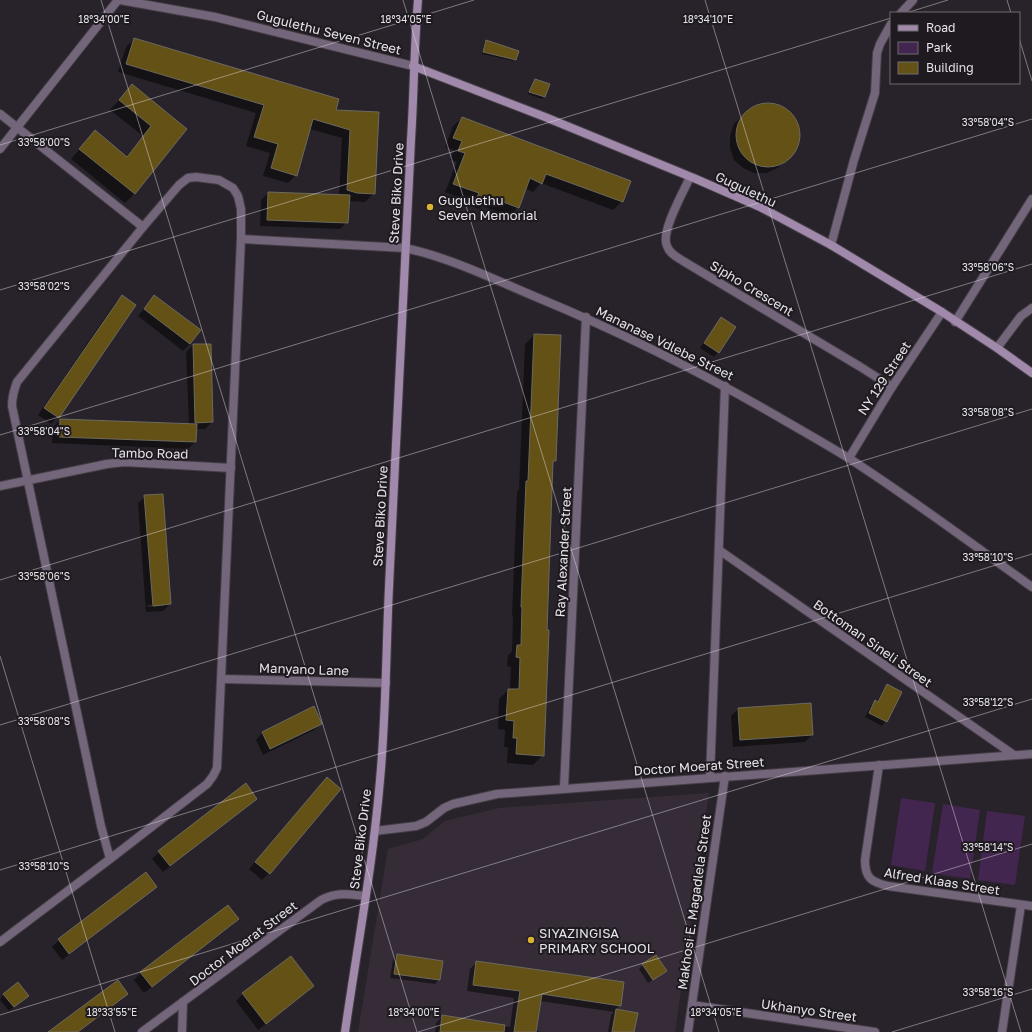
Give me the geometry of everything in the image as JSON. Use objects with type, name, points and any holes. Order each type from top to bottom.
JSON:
[{"type":"main road","name":"Steve Biko Drive","points":[[345,1032],[375,831],[380,778],[386,683],[388,611],[413,104],[413,66],[418,0]]},
{"type":"main road","name":"Gugulethu","points":[[413,66],[427,70],[760,207],[831,245],[942,312],[955,322],[998,348],[1032,373]]},
{"type":"street","name":"Gugulethu Seven Street","points":[[119,0],[215,17],[413,66]]},
{"type":"street","points":[[0,149],[119,0]]},
{"type":"street","points":[[902,12],[913,0]]},
{"type":"street","points":[[831,245],[854,160],[875,93],[880,44],[890,26]]},
{"type":"street","points":[[0,114],[143,227]]},
{"type":"street","points":[[0,942],[110,859],[207,784],[217,768],[241,239],[241,209],[238,196],[233,188],[220,180],[196,177],[188,178],[179,185],[17,382],[14,390],[12,406],[101,826],[110,859]]},
{"type":"street","name":"Sipho Crescent","points":[[690,177],[667,228],[665,241],[670,251],[683,261],[892,387]]},
{"type":"street","points":[[955,322],[1032,199]]},
{"type":"street","name":"Mananase Vdlebe Street","points":[[241,239],[405,248],[446,260],[625,335],[725,386],[848,458],[919,506],[1032,587]]},
{"type":"street","points":[[998,348],[1021,316],[1032,308]]},
{"type":"street","name":"NY 129 Street","points":[[848,458],[892,387],[942,312]]},
{"type":"street","name":"Ray Alexander Street","points":[[564,788],[586,318]]},
{"type":"street","points":[[710,777],[725,386]]},
{"type":"street","name":"Tambo Road","points":[[0,486],[107,464],[124,462],[231,468]]},
{"type":"street","name":"Bottoman Sineli Street","points":[[719,550],[1014,755]]},
{"type":"street","name":"Manyano Lane","points":[[222,679],[386,683]]},
{"type":"street","name":"Doctor Moerat Street","points":[[375,831],[416,826],[426,822],[444,808],[453,804],[497,794],[1032,754]]},
{"type":"street","name":"Alfred Klaas Street","points":[[879,765],[865,860],[865,870],[875,883],[1032,906]]},
{"type":"street","name":"Makhosi E. Magadlela Street","points":[[688,1032],[725,776]]},
{"type":"street","name":"Doctor Moerat Street","points":[[142,1032],[321,900],[339,894],[365,896]]},
{"type":"street","points":[[1002,1032],[1021,905]]},
{"type":"street","points":[[182,1032],[183,1002]]},
{"type":"street","name":"Ukhanyo Street","points":[[692,1005],[875,1032]]},
{"type":"shaded area","name":"SIYAZINGISA PRIMARY SCHOOL","points":[[709,793],[675,1032],[358,1032],[388,849],[423,839],[445,821],[499,808]]},
{"type":"green space","points":[[901,798],[935,803],[925,871],[891,865]]},
{"type":"green space","points":[[943,804],[980,810],[970,879],[932,873]]},
{"type":"green space","points":[[987,811],[1025,816],[1015,885],[978,880]]},
{"type":"building","points":[[134,38],[339,99],[336,110],[379,112],[375,194],[357,193],[347,190],[350,130],[313,119],[297,176],[271,168],[278,144],[254,137],[264,105],[126,64]]},
{"type":"building","points":[[486,40],[519,51],[516,60],[483,52]]},
{"type":"building","points":[[535,79],[550,84],[545,97],[529,92]]},
{"type":"building","points":[[132,84],[187,129],[135,194],[79,149],[95,130],[127,157],[151,126],[119,100]]},
{"type":"building","points":[[762,103],[774,103],[791,112],[798,123],[800,135],[798,147],[791,158],[774,167],[762,167],[750,162],[741,153],[736,141],[736,129],[741,117],[750,108]]},
{"type":"building","points":[[462,117],[631,181],[623,202],[546,174],[542,184],[530,178],[519,208],[490,197],[489,201],[477,197],[479,193],[453,184],[465,153],[458,151],[462,141],[453,138]]},
{"type":"building","points":[[268,192],[350,195],[348,223],[267,220]]},
{"type":"building","points":[[122,295],[136,305],[59,418],[44,408]]},
{"type":"building","points":[[154,295],[201,330],[190,344],[144,309]]},
{"type":"building","points":[[721,317],[736,327],[719,353],[704,343]]},
{"type":"building","points":[[534,334],[561,335],[556,461],[553,461],[544,756],[516,754],[517,738],[513,738],[514,721],[506,720],[508,689],[519,689],[520,658],[516,657],[517,645],[521,645],[526,481],[528,481]]},
{"type":"building","points":[[193,344],[211,344],[213,422],[195,423]]},
{"type":"building","points":[[60,419],[197,424],[196,442],[59,437]]},
{"type":"building","points":[[163,494],[171,604],[153,606],[144,495]]},
{"type":"building","points":[[887,684],[902,692],[887,722],[869,713],[875,700],[878,702]]},
{"type":"building","points":[[811,703],[813,735],[740,740],[738,708]]},
{"type":"building","points":[[314,706],[322,724],[270,749],[262,732]]},
{"type":"building","points":[[327,777],[341,789],[270,874],[255,862]]},
{"type":"building","points":[[246,783],[257,799],[170,866],[158,851]]},
{"type":"building","points":[[146,872],[157,887],[69,954],[58,939]]},
{"type":"building","points":[[228,905],[239,919],[152,987],[140,972]]},
{"type":"building","points":[[397,954],[443,961],[440,980],[394,974]]},
{"type":"building","points":[[656,955],[667,971],[653,980],[642,964]]},
{"type":"building","points":[[291,956],[314,986],[266,1024],[242,993]]},
{"type":"building","points":[[476,961],[624,982],[621,1006],[542,994],[536,1032],[514,1032],[520,991],[473,985]]},
{"type":"building","points":[[118,980],[128,994],[78,1032],[48,1032]]},
{"type":"building","points":[[18,982],[29,996],[14,1007],[3,994]]},
{"type":"building","points":[[616,1009],[638,1013],[634,1032],[612,1032]]},
{"type":"building","points":[[442,1015],[505,1025],[504,1032],[440,1032]]},
{"type":"place","name":"Gugulethu Seven Memorial","points":[[430,207]]},
{"type":"place","name":"SIYAZINGISA PRIMARY SCHOOL","points":[[531,940]]}]
